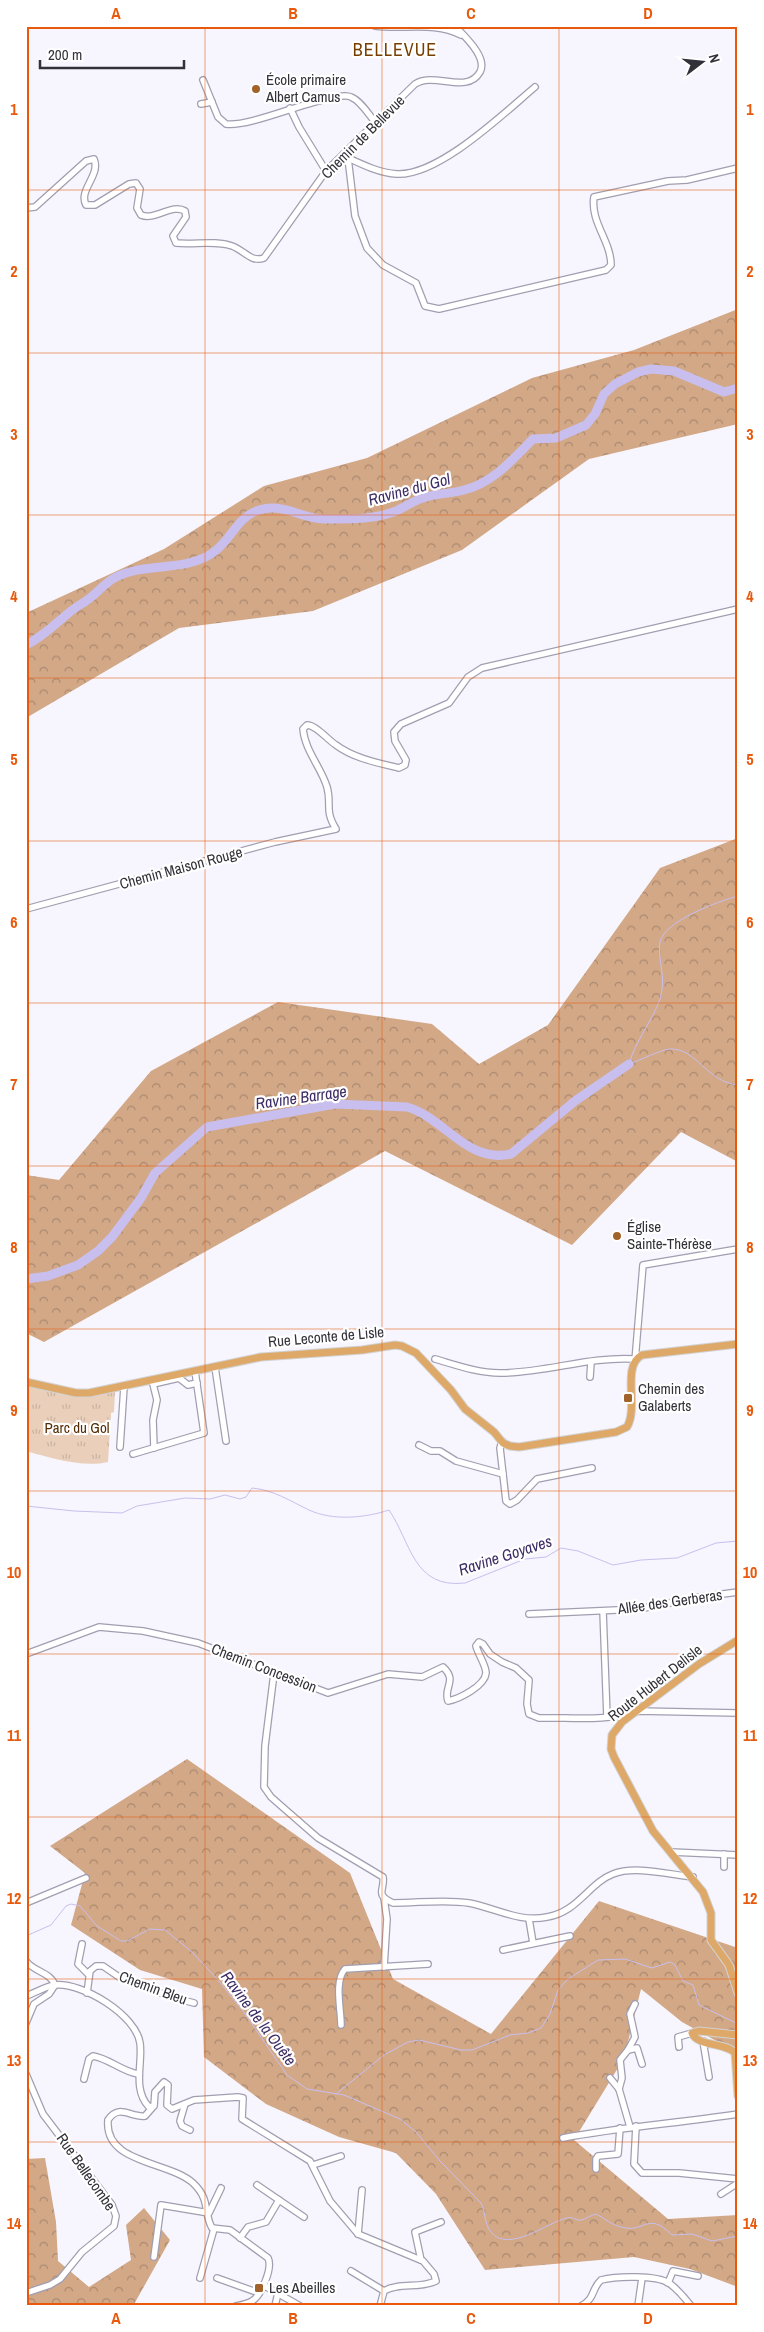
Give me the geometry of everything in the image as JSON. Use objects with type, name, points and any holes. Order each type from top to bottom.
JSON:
[{"type":"main road","points":[[635,1360],[642,1355],[738,1344]]},
{"type":"main road","name":"Rue Leconte de Lisle","points":[[26,1382],[82,1393],[124,1387],[261,1357],[362,1350],[389,1345],[402,1346],[416,1354],[433,1370],[465,1410],[510,1446],[519,1446],[622,1430],[627,1427],[632,1414],[632,1370],[635,1360]]},
{"type":"main road","name":"Route Hubert Delisle","points":[[738,1640],[699,1664],[616,1728],[612,1735],[611,1749],[653,1831],[693,1877],[710,1906],[711,1940],[729,1965],[738,1993]]},
{"type":"main road","points":[[738,2035],[699,2031],[692,2033],[694,2037],[703,2041],[735,2050],[737,2056],[738,2096]]},
{"type":"street","points":[[375,26],[397,29],[428,26],[443,28],[464,36]]},
{"type":"street","name":"Chemin de Bellevue","points":[[26,208],[35,208],[86,161],[94,159],[96,169],[85,193],[86,205],[95,204],[130,184],[136,183],[140,189],[137,208],[141,215],[149,216],[180,209],[185,211],[186,217],[173,236],[176,242],[225,244],[239,249],[253,259],[261,260],[268,256],[326,171],[420,80],[432,78],[454,83],[475,79],[482,68],[482,63],[476,52],[455,26]]},
{"type":"street","points":[[203,80],[221,121],[231,125],[320,99],[351,96],[375,122]]},
{"type":"street","points":[[341,156],[375,169],[398,174],[421,170],[452,154],[535,87]]},
{"type":"street","points":[[201,104],[212,102]]},
{"type":"street","points":[[290,108],[299,127],[326,171]]},
{"type":"street","points":[[348,158],[355,216],[367,248],[383,264],[416,283],[426,306],[439,309],[606,270],[611,265],[610,254],[592,207],[594,197],[668,181],[687,180],[738,168]]},
{"type":"street","name":"Chemin Maison Rouge","points":[[26,909],[275,842],[336,829],[329,818],[328,790],[313,760],[304,734],[303,729],[307,726],[315,727],[340,748],[369,760],[399,768],[405,765],[406,760],[395,741],[394,732],[401,724],[449,703],[468,677],[482,668],[738,609]]},
{"type":"street","points":[[435,1359],[480,1371],[498,1373],[607,1360],[635,1360],[643,1265],[738,1249]]},
{"type":"street","points":[[590,1377],[591,1362]]},
{"type":"street","points":[[215,1367],[226,1441]]},
{"type":"street","points":[[133,1454],[204,1433],[195,1371]]},
{"type":"street","points":[[154,1448],[153,1420],[157,1400],[154,1384],[179,1378],[188,1385],[197,1383]]},
{"type":"street","points":[[120,1447],[124,1387]]},
{"type":"street","points":[[502,1440],[500,1448],[506,1501],[510,1504],[517,1500],[537,1480],[592,1468]]},
{"type":"street","points":[[419,1445],[431,1451],[440,1451],[456,1461],[503,1474]]},
{"type":"street","name":"Allée des Gerberas","points":[[528,1614],[639,1609],[738,1592]]},
{"type":"street","name":"Allée des Gerberas","points":[[603,1611],[607,1717]]},
{"type":"street","name":"Chemin Concession","points":[[26,1654],[99,1627],[143,1631],[198,1643],[328,1693],[388,1674],[422,1678],[443,1667],[448,1672],[451,1680],[446,1697],[448,1701],[454,1700],[483,1682],[486,1673],[476,1646],[479,1642],[502,1662],[523,1672],[529,1680],[527,1704],[529,1714],[539,1718],[607,1717],[637,1711],[738,1713]]},
{"type":"street","points":[[274,1673],[265,1746],[264,1787],[272,1797],[318,1838],[383,1877],[381,1892],[384,1898],[387,1919],[384,1968]]},
{"type":"street","points":[[671,1852],[738,1855]]},
{"type":"street","points":[[724,1854],[724,1867]]},
{"type":"street","points":[[384,1898],[393,1903],[468,1903],[530,1919],[560,1914],[574,1905],[606,1878],[624,1871],[693,1877]]},
{"type":"street","points":[[26,1903],[86,1878]]},
{"type":"street","points":[[530,1919],[533,1943]]},
{"type":"street","points":[[503,1950],[570,1936]]},
{"type":"street","points":[[82,1944],[78,1964],[88,1974],[87,1992]]},
{"type":"street","points":[[26,1961],[34,1969],[48,1976],[55,1985]]},
{"type":"street","points":[[341,2025],[341,1974],[345,1969],[428,1964]]},
{"type":"street","name":"Chemin Bleu","points":[[88,1974],[96,1966],[103,1966],[119,1977],[171,1997],[194,2003]]},
{"type":"street","points":[[26,2023],[34,2004],[49,1994],[55,1985]]},
{"type":"street","points":[[26,1996],[55,1985],[87,1992],[113,2006],[138,2037],[140,2043],[138,2074],[146,2104],[152,2108]]},
{"type":"street","points":[[619,2089],[622,2078],[620,2060],[635,2038],[630,2014],[635,2004]]},
{"type":"street","points":[[679,2047],[678,2037],[692,2033]]},
{"type":"street","points":[[703,2041],[709,2077]]},
{"type":"street","points":[[628,2050],[637,2048],[642,2064]]},
{"type":"street","points":[[84,2079],[89,2059],[93,2056],[103,2058],[123,2070],[138,2074]]},
{"type":"street","name":"Rue Bellecombe","points":[[26,2074],[43,2114],[112,2205],[116,2216],[114,2226],[82,2252],[60,2279],[26,2294]]},
{"type":"street","points":[[610,2078],[619,2089],[633,2127],[634,2164],[642,2173],[679,2173],[738,2179]]},
{"type":"street","points":[[236,2306],[251,2302],[259,2293],[270,2270],[270,2262],[265,2255],[225,2229],[214,2229],[210,2226],[204,2196],[188,2178],[129,2155],[118,2147],[108,2129],[108,2120],[114,2113],[122,2111],[140,2117],[145,2116],[152,2108],[155,2092],[164,2082],[168,2085],[167,2100],[170,2108],[178,2108],[188,2101],[244,2098],[240,2114],[244,2122],[306,2157],[313,2165],[330,2201],[358,2234],[421,2260],[429,2266],[436,2281],[384,2291],[351,2271]]},
{"type":"street","points":[[188,2101],[183,2107],[180,2121],[182,2126],[190,2130]]},
{"type":"street","points":[[563,2138],[620,2128],[697,2121],[738,2114]]},
{"type":"street","points":[[596,2170],[598,2156],[618,2154],[620,2128]]},
{"type":"street","points":[[313,2165],[340,2156]]},
{"type":"street","points":[[721,2194],[738,2183]]},
{"type":"street","points":[[257,2184],[304,2217]]},
{"type":"street","points":[[208,2213],[221,2188]]},
{"type":"street","points":[[358,2234],[362,2190]]},
{"type":"street","points":[[240,2238],[248,2227],[266,2222],[279,2200]]},
{"type":"street","points":[[154,2257],[160,2205],[208,2213]]},
{"type":"street","points":[[421,2260],[415,2232],[441,2222]]},
{"type":"street","points":[[200,2278],[214,2229]]},
{"type":"street","points":[[668,2283],[674,2270],[698,2276]]},
{"type":"street","points":[[217,2278],[259,2293]]},
{"type":"street","points":[[638,2306],[642,2278]]},
{"type":"street","points":[[581,2306],[591,2300],[601,2280],[642,2278],[659,2279],[668,2283],[692,2306]]},
{"type":"street","points":[[263,2285],[300,2306]]},
{"type":"street","points":[[380,2306],[384,2291]]},
{"type":"street","points":[[275,2306],[278,2293]]},
{"type":"green space","points":[[738,309],[738,424],[589,459],[462,550],[313,611],[179,628],[26,718],[26,613],[164,549],[264,486],[367,458],[532,378],[634,350]]},
{"type":"green space","points":[[738,838],[738,1162],[681,1132],[572,1245],[385,1151],[44,1342],[26,1333],[26,1175],[59,1180],[151,1071],[278,1002],[432,1024],[479,1064],[548,1025],[660,868]]},
{"type":"green space","name":"Parc du Gol","points":[[26,1385],[72,1395],[115,1390],[114,1412],[111,1413],[108,1462],[98,1464],[78,1463],[26,1451]]},
{"type":"green space","points":[[187,1759],[350,1873],[393,1979],[491,2034],[599,1901],[738,1948],[738,2053],[682,2022],[641,1989],[624,2058],[574,2140],[668,2219],[738,2215],[738,2287],[690,2269],[634,2257],[485,2270],[436,2194],[396,2153],[339,2137],[266,2104],[204,2057],[202,1989],[140,1970],[71,1925],[85,1873],[50,1846]]},
{"type":"green space","points":[[45,2158],[56,2222],[58,2261],[89,2287],[131,2260],[126,2225],[144,2208],[170,2240],[133,2306],[26,2306],[26,2159]]},
{"type":"waterway","name":"Ravine du Gol","points":[[26,645],[116,577],[128,572],[188,563],[200,560],[211,554],[223,544],[242,520],[254,512],[273,508],[324,519],[369,517],[396,511],[428,496],[474,487],[502,469],[533,439],[556,438],[586,425],[595,414],[604,394],[615,384],[638,372],[651,369],[674,371],[724,392],[738,388]]},
{"type":"waterway","points":[[629,1064],[635,1047],[653,1016],[660,999],[663,983],[659,949],[664,934],[671,927],[693,913],[738,896]]},
{"type":"waterway","points":[[629,1064],[670,1049],[679,1050],[695,1059],[718,1078],[727,1083],[738,1085]]},
{"type":"waterway","name":"Ravine Barrage","points":[[26,1279],[48,1276],[78,1265],[98,1251],[112,1237],[141,1198],[155,1173],[207,1127],[335,1104],[407,1107],[433,1120],[469,1146],[482,1152],[495,1155],[511,1154],[575,1101],[629,1064]]},
{"type":"waterway","name":"Ravine Goyaves","points":[[26,1506],[122,1513],[137,1506],[185,1498],[210,1499],[225,1495],[240,1499],[246,1497],[252,1488],[275,1493],[309,1510],[328,1516],[370,1515],[389,1510],[409,1549],[424,1571],[434,1579],[448,1583],[465,1583],[525,1559],[546,1557],[561,1548],[578,1551],[613,1565],[641,1560],[677,1558],[716,1543],[738,1541]]},
{"type":"waterway","name":"Ravine de la Ouête","points":[[26,1936],[51,1925],[66,1906],[71,1904],[80,1906],[97,1926],[121,1941],[127,1941],[150,1929],[165,1930],[192,1952],[218,1980],[243,2011],[287,2075],[307,2089],[344,2095],[400,2119],[416,2132],[440,2161],[481,2203],[489,2229],[498,2238],[507,2240],[518,2238],[567,2218],[581,2220],[596,2214],[621,2227],[636,2228],[651,2223],[657,2224],[672,2235],[692,2234],[712,2241],[738,2236]]},
{"type":"waterway","points":[[336,2094],[384,2055],[408,2042],[419,2040],[461,2050],[472,2050],[510,2035],[528,2033],[541,2028],[550,2014],[558,1990],[568,1979],[598,1960],[625,1959],[652,1968],[670,1962],[675,1965],[683,1981],[693,1985],[699,2005],[738,2024]]},
{"type":"place","name":"École primaire Albert Camus","points":[[256,89]]},
{"type":"place","name":"Église Sainte-Thérèse","points":[[617,1236]]},
{"type":"place","name":"Chemin des Galaberts","points":[[628,1398]]},
{"type":"place","name":"Les Abeilles","points":[[259,2288]]},
{"type":"district","name":"BELLEVUE","points":[[395,50]]}]
